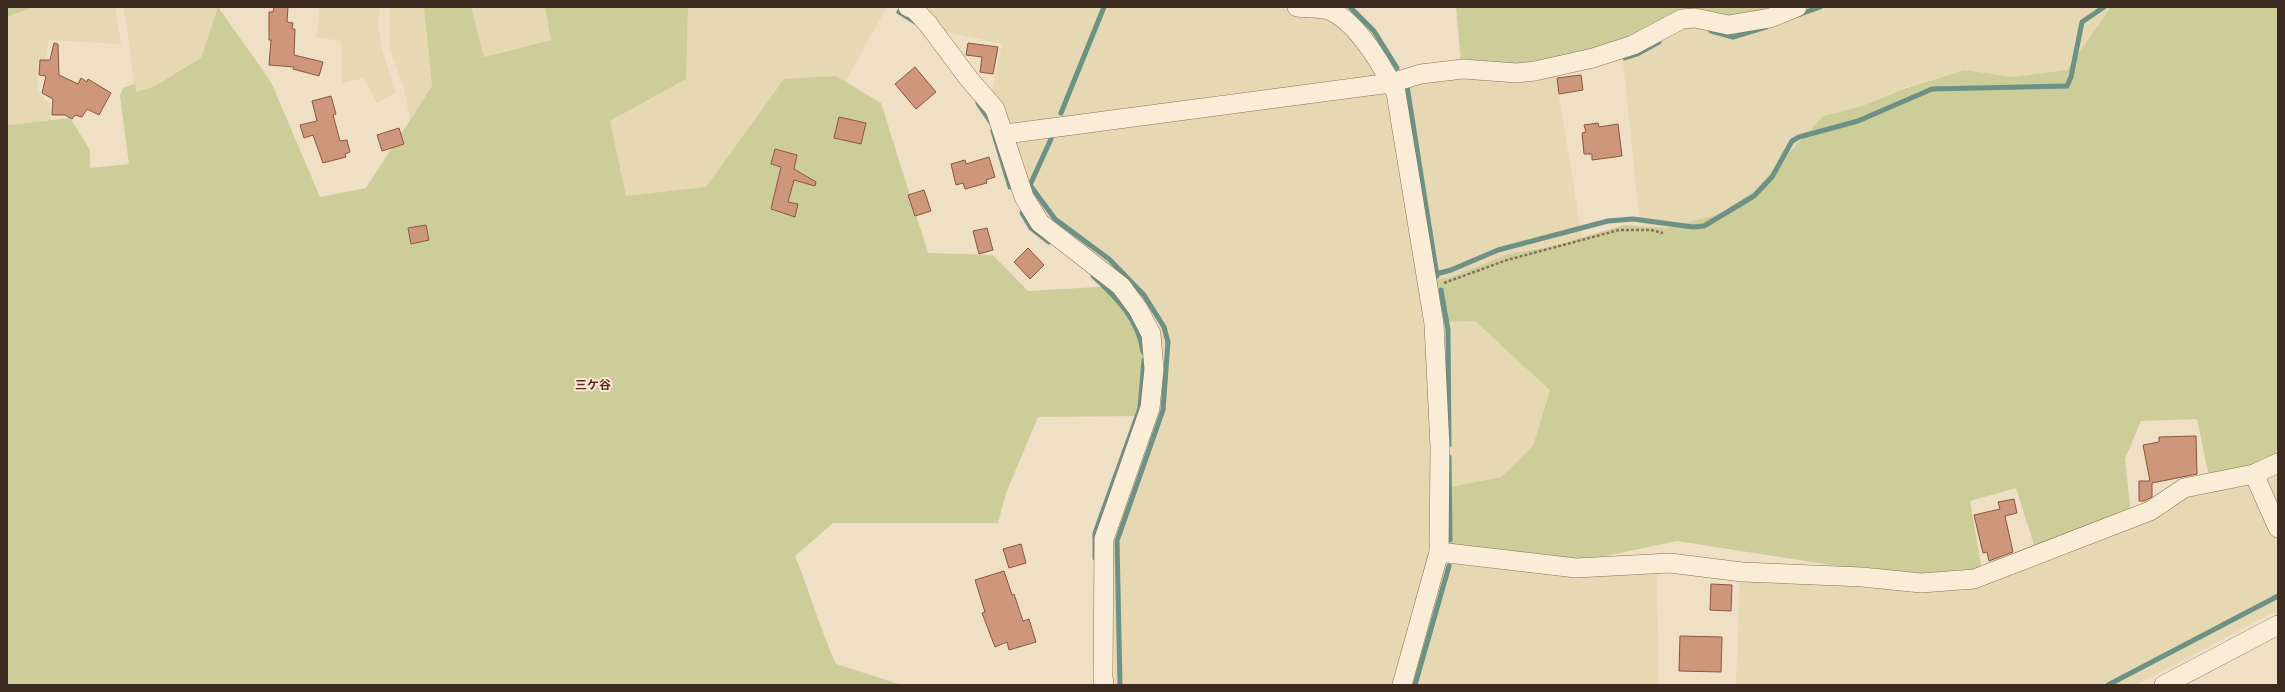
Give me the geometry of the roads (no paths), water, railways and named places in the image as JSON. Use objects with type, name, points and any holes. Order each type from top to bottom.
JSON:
[{"type":"street","points":[[908,7],[914,9],[928,24],[969,79],[996,109],[1024,197],[1040,223],[1121,286],[1138,309],[1151,334],[1154,369],[1150,408],[1104,539],[1104,685]]},
{"type":"street","points":[[1298,7],[1331,11],[1356,30],[1396,93],[1434,324],[1440,447],[1439,552],[1402,685]]},
{"type":"street","points":[[1005,134],[1391,84],[1421,74],[1463,69],[1517,73],[1535,71],[1593,58],[1633,45],[1682,19],[1695,18],[1728,25],[1770,18],[1797,7]]},
{"type":"street","points":[[1439,552],[1576,568],[1670,563],[1742,572],[1862,577],[1921,583],[1974,579],[2150,511],[2184,488],[2254,474],[2278,463]]},
{"type":"street","points":[[2254,474],[2278,528]]},
{"type":"street","points":[[2164,685],[2278,625]]},
{"type":"waterway","points":[[1061,113],[1104,7]]},
{"type":"waterway","points":[[1350,7],[1374,31],[1397,68]]},
{"type":"waterway","points":[[1798,15],[1820,7]]},
{"type":"waterway","points":[[1436,274],[1451,270],[1498,250],[1608,221],[1633,219],[1693,227],[1704,226],[1754,196],[1772,177],[1792,141],[1799,137],[1858,121],[1932,89],[2067,86],[2071,77],[2082,22],[2104,7]]},
{"type":"waterway","points":[[899,12],[915,22]]},
{"type":"waterway","points":[[1711,31],[1733,37],[1766,27]]},
{"type":"waterway","points":[[1625,58],[1637,54],[1659,42]]},
{"type":"waterway","points":[[1410,85],[1407,86],[1437,276]]},
{"type":"waterway","points":[[978,103],[990,121]]},
{"type":"waterway","points":[[993,131],[1010,187]]},
{"type":"waterway","points":[[1051,139],[1030,185],[1055,219],[1109,259],[1144,295],[1164,327],[1168,342],[1163,410],[1117,541],[1120,685]]},
{"type":"waterway","points":[[1022,213],[1031,228],[1049,242]]},
{"type":"waterway","points":[[1093,276],[1118,301],[1131,319],[1141,340],[1143,352]]},
{"type":"waterway","points":[[1441,290],[1448,330],[1449,445]]},
{"type":"waterway","points":[[1095,558],[1095,533],[1140,408],[1144,360]]},
{"type":"waterway","points":[[1449,457],[1450,540]]},
{"type":"waterway","points":[[1415,685],[1449,566]]},
{"type":"waterway","points":[[2108,685],[2278,596]]},
{"type":"district","name":"三ケ谷","points":[[593,384]]}]
